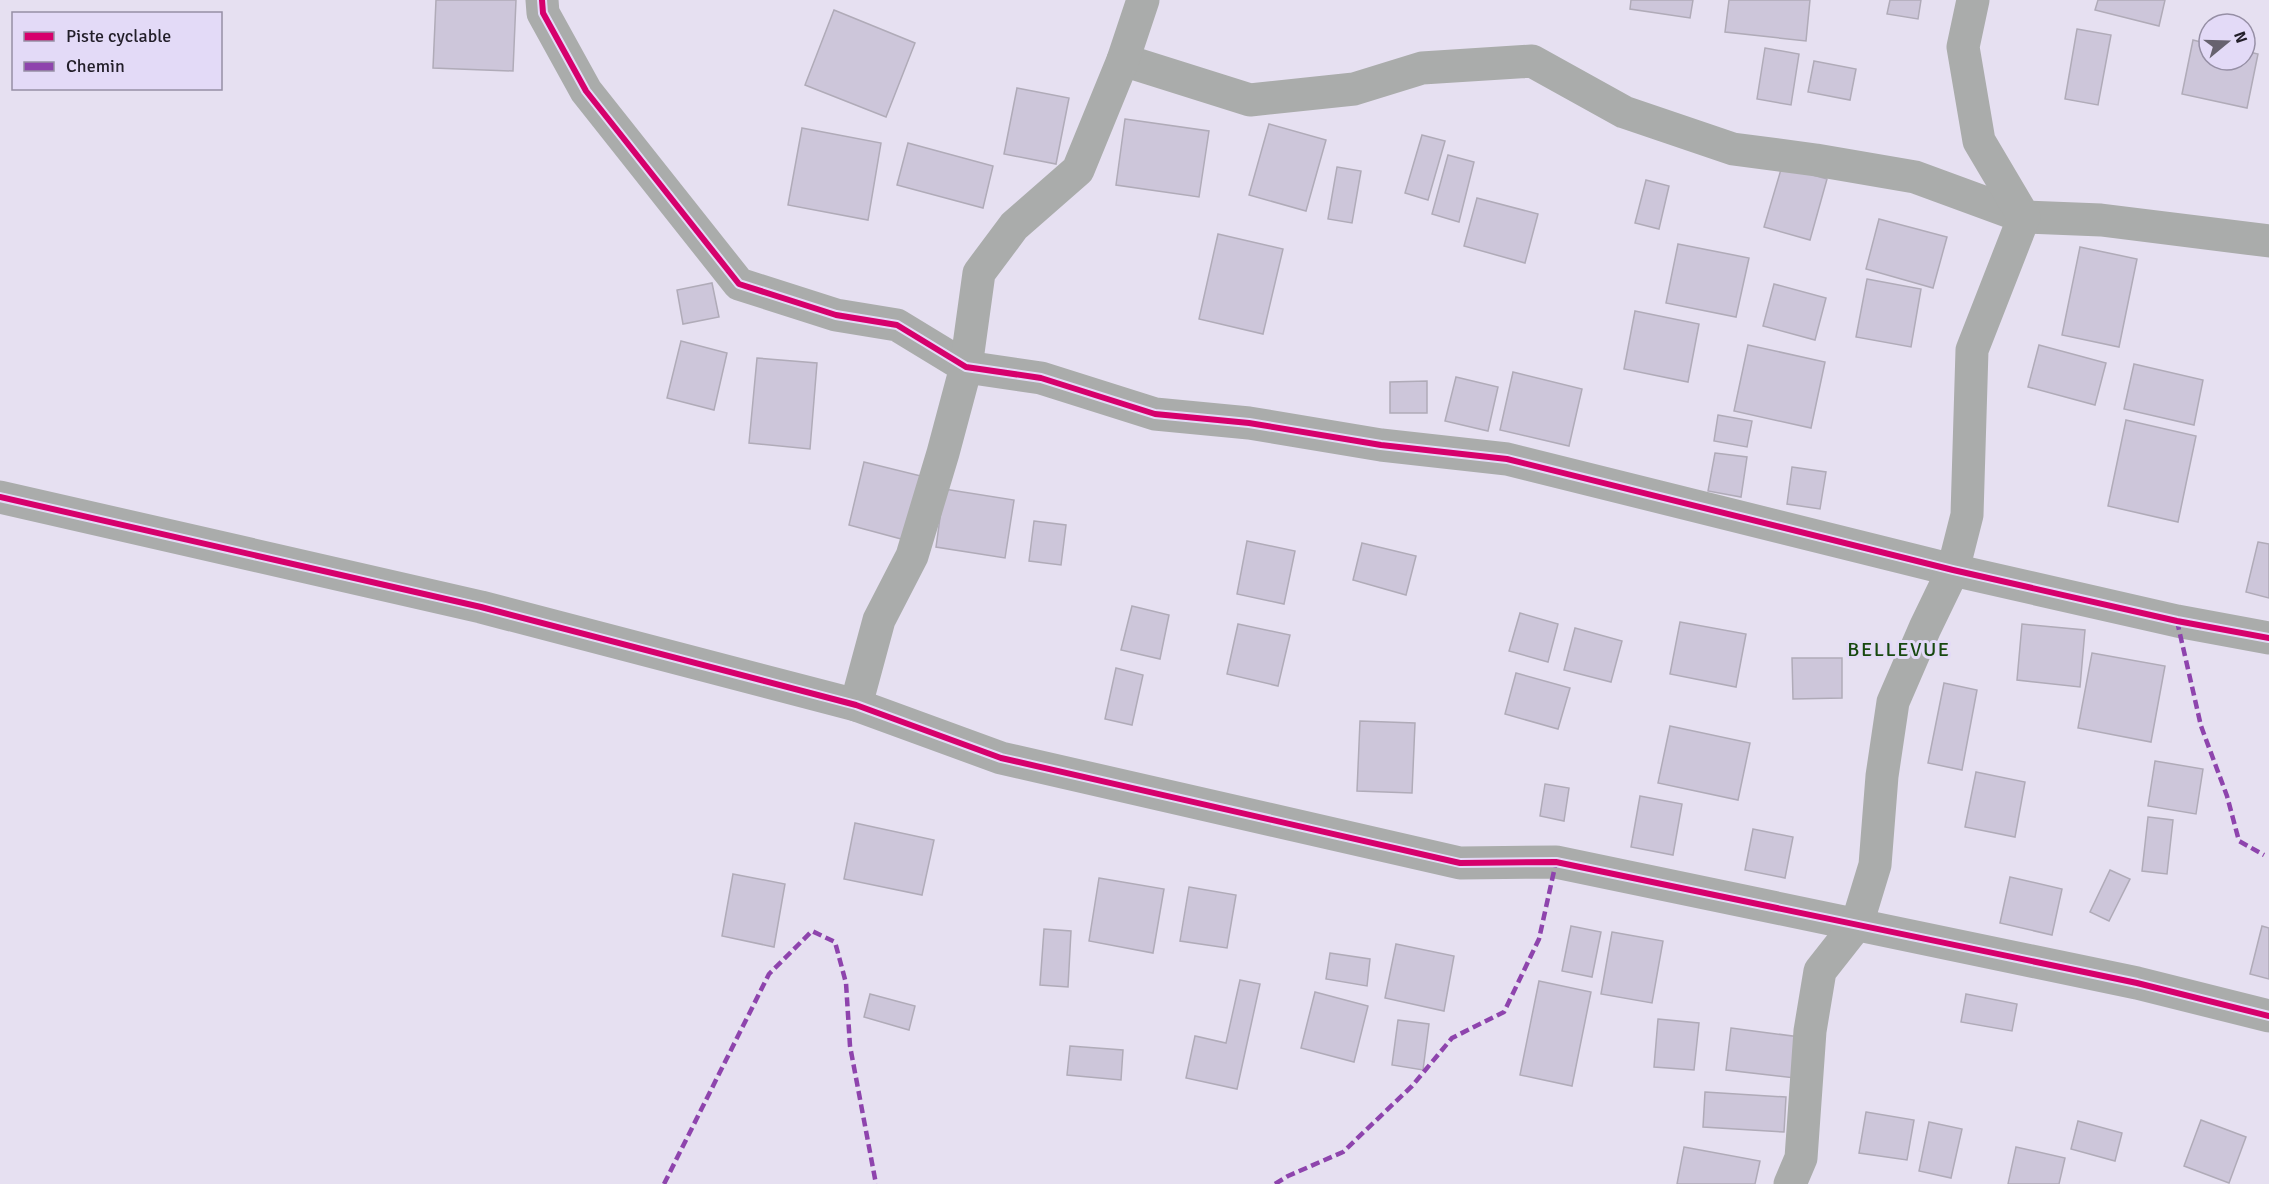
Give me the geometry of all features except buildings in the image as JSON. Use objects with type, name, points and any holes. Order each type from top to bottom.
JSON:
[{"type":"street","points":[[542,0],[543,13],[586,91],[739,284],[836,315],[897,325],[966,367],[1041,378],[1155,414],[1249,423],[1381,445],[1507,459],[1953,570],[2177,621],[2269,638]]},
{"type":"street","points":[[856,705],[879,620],[912,556],[943,453],[966,367],[978,273],[1014,226],[1078,170],[1123,60],[1143,0]]},
{"type":"street","points":[[1973,0],[1963,47],[1979,141],[2024,217]]},
{"type":"street","points":[[1123,60],[1250,100],[1353,89],[1422,68],[1532,61],[1624,112],[1733,149],[1816,160],[1914,177],[2024,217],[2101,220],[2269,241]]},
{"type":"street","points":[[1790,1184],[1801,1158],[1810,1031],[1820,971],[1857,924],[1875,865],[1882,776],[1893,702],[1953,570],[1967,514],[1972,351],[2024,217]]},
{"type":"street","points":[[0,497],[481,607],[856,705],[1001,758],[1460,863],[1556,862],[2137,983],[2269,1016]]},
{"type":"marked path","points":[[2177,621],[2201,726],[2227,796],[2239,841],[2264,855]]},
{"type":"marked path","points":[[1275,1184],[1343,1152],[1412,1086],[1452,1038],[1504,1012],[1539,939],[1556,862]]},
{"type":"marked path","points":[[664,1184],[769,974],[812,931],[835,942],[846,983],[850,1046],[876,1184]]},
{"type":"cycle path","points":[[542,0],[543,13],[586,91],[739,284],[836,315],[897,325],[966,367],[1041,378],[1155,414],[1249,423],[1381,445],[1507,459],[1953,570],[2177,621],[2269,638]]},
{"type":"cycle path","points":[[0,497],[481,607],[856,705],[1001,758],[1460,863],[1556,862],[2137,983],[2269,1016]]},
{"type":"district","name":"BELLEVUE","points":[[1899,649]]}]
